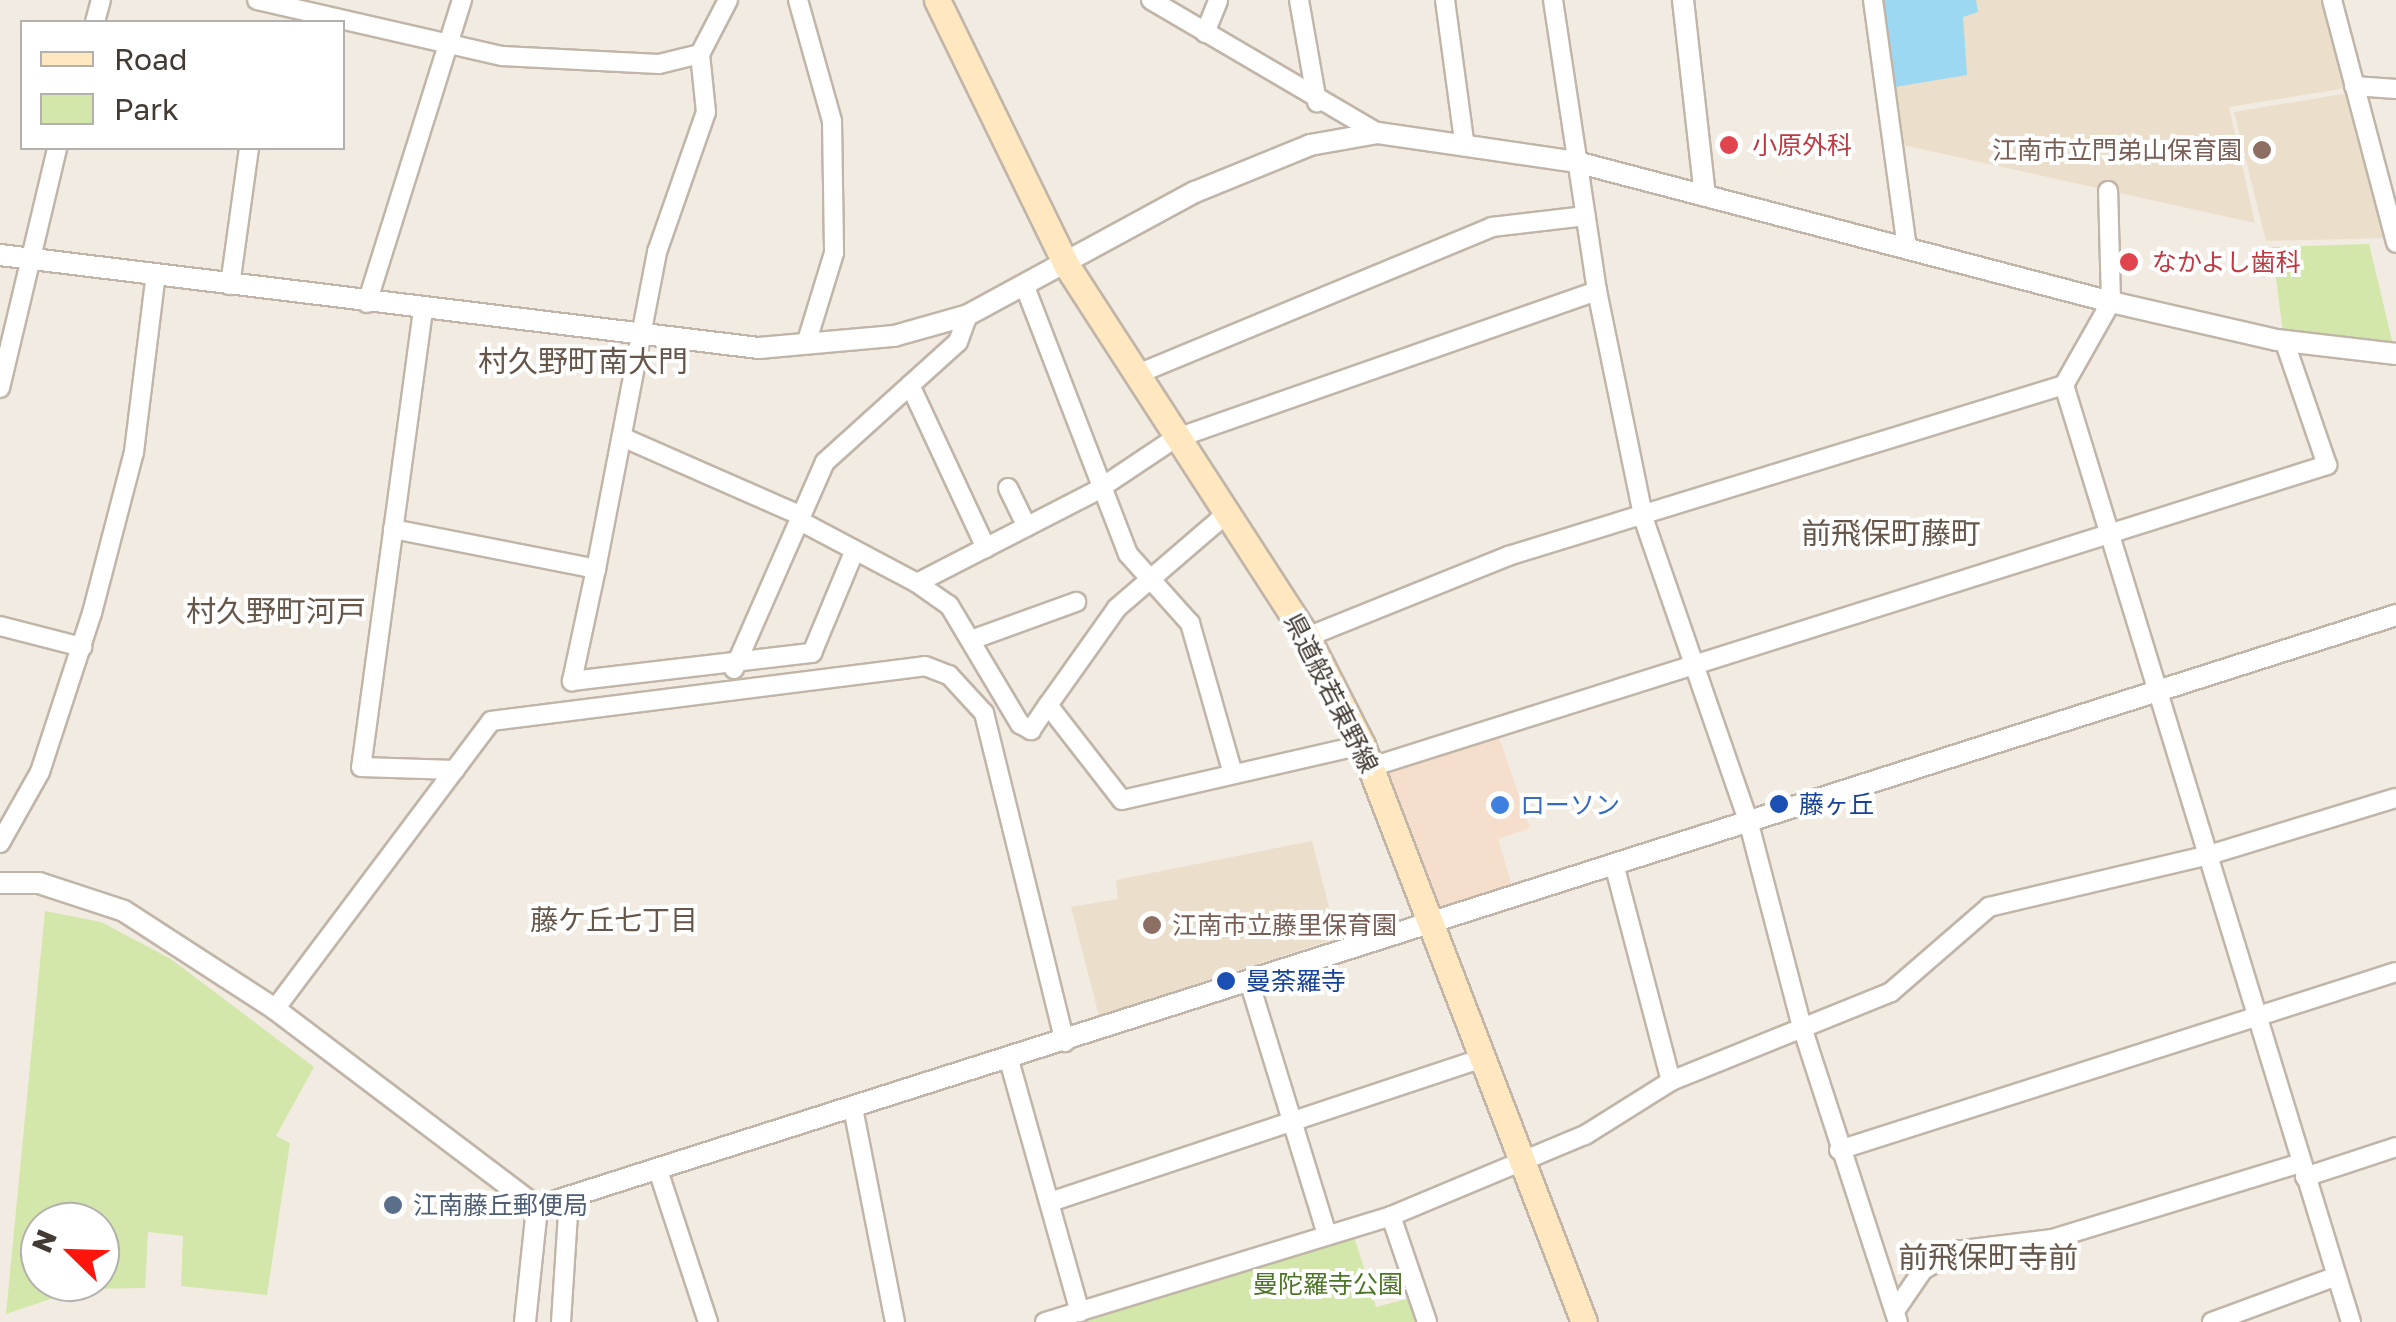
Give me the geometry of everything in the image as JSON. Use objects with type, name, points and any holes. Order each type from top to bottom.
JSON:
[{"type":"main road","name":"県道般若東野線","points":[[936,0],[1067,266],[1174,438],[1307,637],[1366,756],[1435,920],[1519,1158],[1584,1322]]},
{"type":"street","points":[[368,303],[445,42],[462,0]]},
{"type":"street","points":[[728,0],[700,54],[706,112],[657,252],[572,681],[812,653],[852,556]]},
{"type":"street","points":[[798,0],[832,121],[834,253],[806,344]]},
{"type":"street","points":[[1151,0],[1317,102],[1378,133]]},
{"type":"street","points":[[1205,32],[1218,0]]},
{"type":"street","points":[[1299,0],[1317,102]]},
{"type":"street","points":[[1445,0],[1464,140]]},
{"type":"street","points":[[1552,0],[1597,291],[1644,520],[1748,820],[1802,1027],[1896,1316]]},
{"type":"street","points":[[1683,0],[1705,196]]},
{"type":"street","points":[[1873,0],[1907,248]]},
{"type":"street","points":[[2332,0],[2396,243]]},
{"type":"street","points":[[262,1],[502,56],[659,64],[700,54]]},
{"type":"street","points":[[2354,86],[2396,88]]},
{"type":"street","points":[[0,255],[642,335],[806,344],[894,336],[968,315],[1067,266],[1195,192],[1310,145],[1378,133],[1464,140],[1576,162],[2111,302],[2284,340],[2396,354]]},
{"type":"street","points":[[0,388],[24,257],[56,150]]},
{"type":"street","points":[[230,285],[249,150]]},
{"type":"street","points":[[1307,637],[1508,556],[1644,520],[2064,385],[2111,302],[2108,191]]},
{"type":"street","points":[[1135,375],[1492,227],[1584,216]]},
{"type":"street","points":[[0,843],[40,772],[82,647],[134,452],[156,274]]},
{"type":"street","points":[[1025,287],[1100,488],[1149,580],[1190,623],[1232,770]]},
{"type":"street","points":[[917,583],[1100,488],[1174,438],[1597,291]]},
{"type":"street","points":[[423,310],[361,767],[455,770]]},
{"type":"street","points":[[724,692],[825,462],[958,342],[968,315]]},
{"type":"street","points":[[1048,705],[1122,800],[1232,770],[1366,756],[1694,664],[2327,465],[2284,340]]},
{"type":"street","points":[[910,385],[986,548]]},
{"type":"street","points":[[2064,385],[2114,534],[2334,1277],[2351,1322]]},
{"type":"street","points":[[622,438],[800,518],[949,605],[1020,724],[1030,730],[1116,608],[1225,515]]},
{"type":"street","points":[[1008,488],[1026,527]]},
{"type":"street","points":[[393,529],[596,569]]},
{"type":"street","points":[[971,640],[1076,602]]},
{"type":"street","points":[[538,1207],[2396,616]]},
{"type":"street","points":[[0,626],[82,647]]},
{"type":"street","points":[[275,1009],[491,721],[925,666],[970,694],[984,713],[1065,1042]]},
{"type":"street","points":[[1045,1322],[1391,1216],[1519,1158],[1585,1135],[1671,1082],[1891,992],[1989,906],[2209,856],[2396,798]]},
{"type":"street","points":[[1614,864],[1671,1082]]},
{"type":"street","points":[[0,883],[39,883],[124,910],[275,1009],[538,1207]]},
{"type":"street","points":[[1840,1150],[2396,972]]},
{"type":"street","points":[[1249,981],[1288,1125],[1327,1236]]},
{"type":"street","points":[[1050,1202],[1486,1056]]},
{"type":"street","points":[[1009,1060],[1080,1312]]},
{"type":"street","points":[[852,1108],[895,1322]]},
{"type":"street","points":[[1896,1316],[1923,1270],[1955,1251],[2052,1239],[2396,1147]]},
{"type":"street","points":[[658,1170],[708,1322]]},
{"type":"street","points":[[561,1322],[569,1198]]},
{"type":"street","points":[[525,1322],[538,1207]]},
{"type":"street","points":[[1391,1216],[1427,1322]]},
{"type":"street","points":[[2221,1320],[2334,1277]]},
{"type":"shaded area","points":[[1882,0],[2328,0],[2347,88],[2229,107],[2255,223],[1903,145]]},
{"type":"shaded area","points":[[2349,93],[2389,238],[2266,241],[2234,112]]},
{"type":"shaded area","points":[[1498,734],[1530,828],[1498,839],[1512,886],[1441,909],[1379,771]]},
{"type":"shaded area","points":[[1312,841],[1337,938],[1099,1016],[1071,907],[1118,899],[1116,880]]},
{"type":"green space","points":[[2369,244],[2395,353],[2284,340],[2272,247]]},
{"type":"green space","points":[[45,911],[101,922],[171,959],[314,1067],[276,1136],[290,1143],[267,1295],[181,1286],[183,1236],[148,1232],[145,1288],[120,1288],[120,1202],[20,1202],[20,1302],[42,1302],[6,1314]]},
{"type":"green space","name":"曼陀羅寺公園","points":[[1353,1233],[1376,1307],[1418,1296],[1428,1322],[1085,1322]]},
{"type":"water","points":[[1881,0],[1976,0],[1978,12],[1963,17],[1967,75],[1895,87]]},
{"type":"place","name":"小原外科","points":[[1729,145]]},
{"type":"place","name":"江南市立門弟山保育園","points":[[2262,150]]},
{"type":"place","name":"なかよし歯科","points":[[2129,262]]},
{"type":"place","name":"藤ヶ丘","points":[[1779,804]]},
{"type":"place","name":"ローソン","points":[[1500,805]]},
{"type":"place","name":"江南市立藤里保育園","points":[[1152,925]]},
{"type":"place","name":"曼荼羅寺","points":[[1226,981]]},
{"type":"place","name":"江南藤丘郵便局","points":[[393,1205]]},
{"type":"district","name":"村久野町南大門","points":[[583,361]]},
{"type":"district","name":"前飛保町藤町","points":[[1891,533]]},
{"type":"district","name":"村久野町河戸","points":[[276,611]]},
{"type":"district","name":"藤ケ丘七丁目","points":[[614,920]]},
{"type":"district","name":"前飛保町寺前","points":[[1988,1257]]}]
